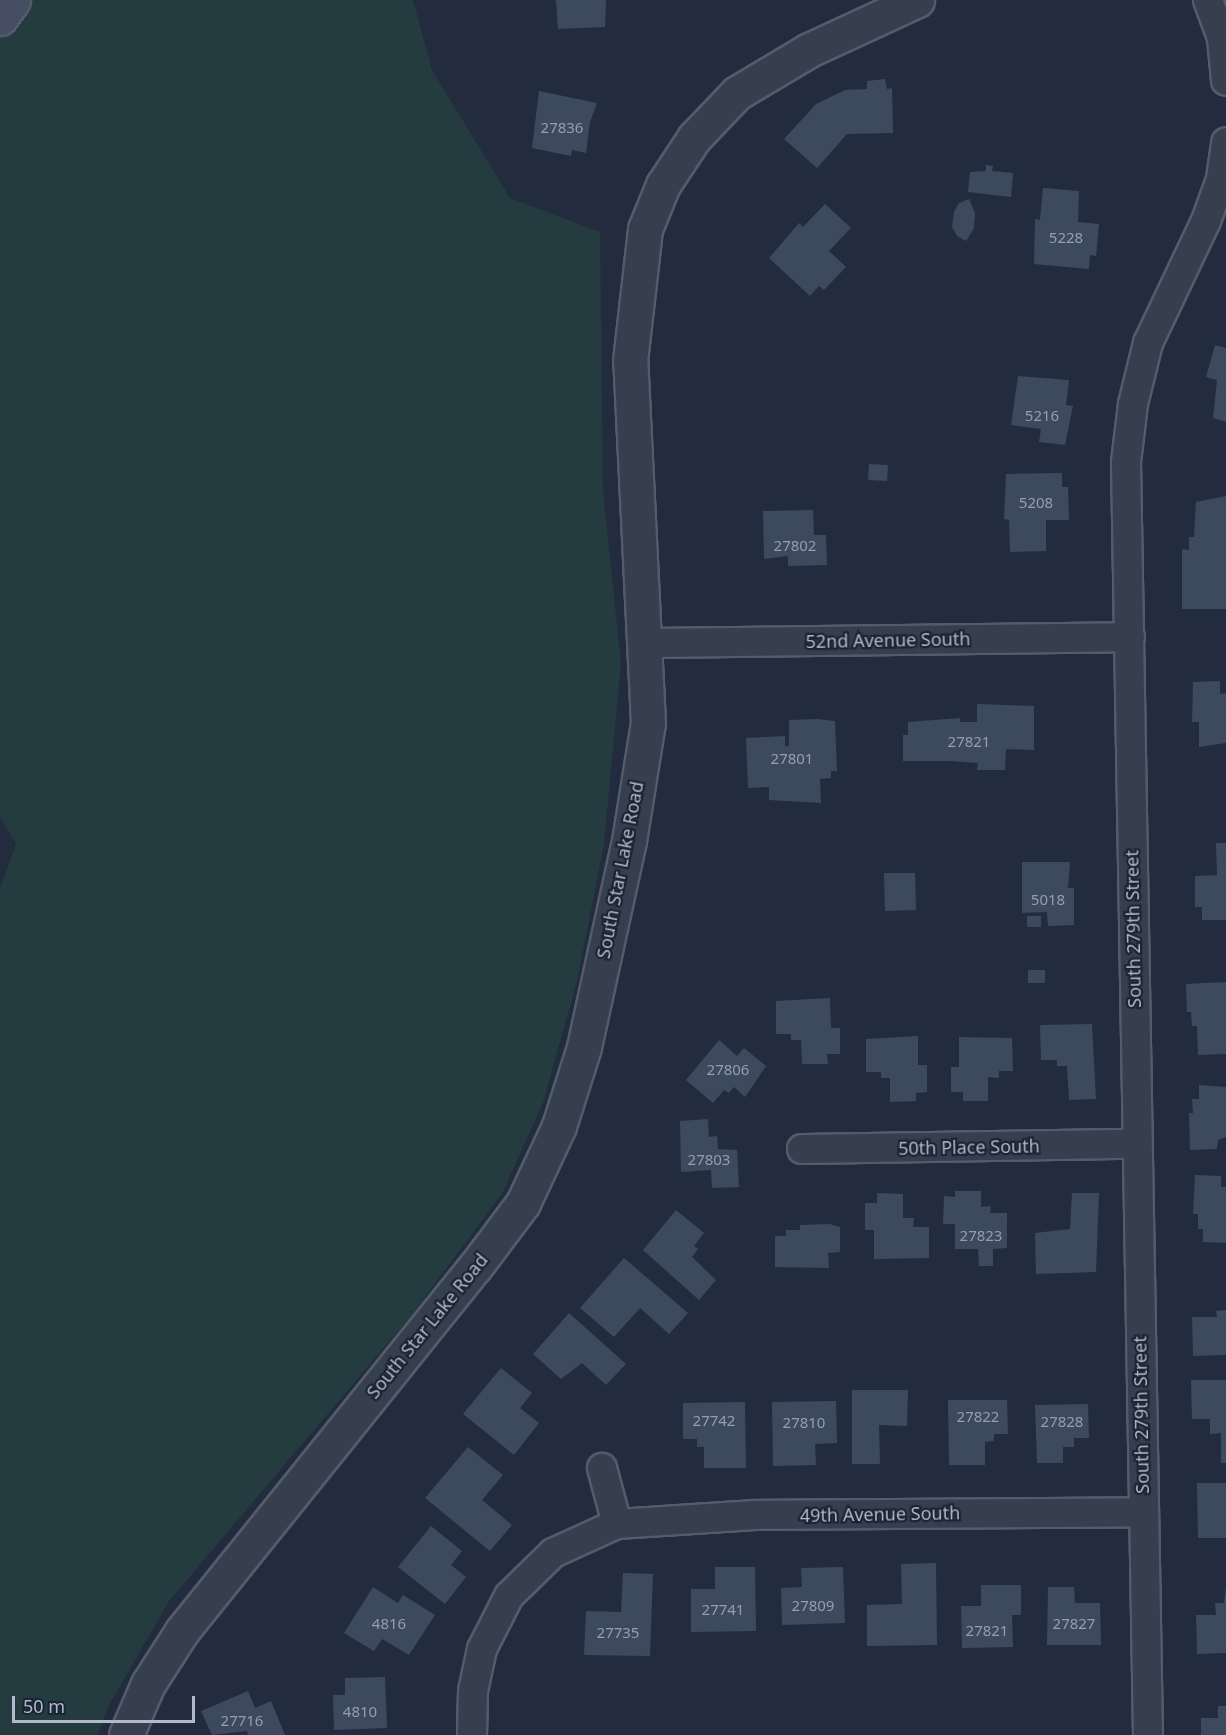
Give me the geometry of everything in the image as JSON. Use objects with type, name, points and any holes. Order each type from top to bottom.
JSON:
[{"type":"main road","points":[[0,18],[13,0]]},
{"type":"street","name":"South Star Lake Road","points":[[126,1735],[148,1684],[182,1631],[475,1267],[523,1203],[559,1126],[584,1047],[629,841],[646,735],[647,643],[630,361],[637,270],[654,205],[682,153],[737,93],[800,54],[917,0]]},
{"type":"street","points":[[1208,0],[1222,38],[1226,81]]},
{"type":"street","name":"South 279th Street","points":[[1148,1735],[1142,1512],[1126,462],[1133,404],[1148,343],[1206,221],[1221,179],[1226,142]]},
{"type":"street","name":"52nd Avenue South","points":[[647,643],[1130,637]]},
{"type":"street","name":"50th Place South","points":[[802,1149],[1136,1144]]},
{"type":"street","points":[[602,1468],[617,1524]]},
{"type":"street","name":"49th Avenue South","points":[[472,1735],[476,1672],[486,1640],[509,1596],[536,1566],[574,1540],[617,1524],[755,1515],[1142,1512]]},
{"type":"green space","points":[[0,0],[413,0],[432,70],[510,198],[600,232],[603,490],[621,663],[604,845],[577,981],[543,1103],[502,1194],[410,1317],[169,1601],[107,1709],[98,1735],[0,1735],[0,888],[16,844],[0,817]]},
{"type":"building","points":[[556,0],[606,0],[605,27],[558,29]]},
{"type":"building","points":[[885,79],[887,89],[892,88],[893,133],[847,134],[817,168],[784,139],[816,104],[845,90],[867,89],[867,81]]},
{"type":"building","points":[[539,91],[597,103],[590,122],[586,153],[572,150],[571,156],[532,148]]},
{"type":"building","points":[[986,165],[993,166],[992,171],[1013,173],[1011,197],[968,192],[970,172],[986,171]]},
{"type":"building","points":[[1043,188],[1079,191],[1078,222],[1099,224],[1096,256],[1090,255],[1089,269],[1034,264],[1035,219],[1040,220]]},
{"type":"building","points":[[969,199],[975,213],[974,228],[966,241],[957,236],[952,227],[954,212],[959,203]]},
{"type":"building","points":[[825,204],[851,228],[829,251],[846,267],[824,290],[819,286],[810,296],[769,258],[799,223],[803,227]]},
{"type":"building","points":[[1215,345],[1226,348],[1226,422],[1213,418],[1217,380],[1206,377]]},
{"type":"building","points":[[1018,376],[1069,380],[1066,405],[1073,406],[1065,445],[1039,442],[1041,429],[1011,425]]},
{"type":"building","points":[[869,464],[888,465],[887,481],[868,480]]},
{"type":"building","points":[[1062,473],[1062,487],[1068,487],[1069,520],[1046,520],[1046,551],[1010,552],[1009,520],[1004,519],[1006,474]]},
{"type":"building","points":[[1226,496],[1226,609],[1182,609],[1182,549],[1189,550],[1189,537],[1194,537],[1196,502]]},
{"type":"building","points":[[813,510],[814,535],[826,535],[827,565],[788,566],[788,556],[764,559],[763,511]]},
{"type":"building","points":[[1220,681],[1220,694],[1226,693],[1226,743],[1199,747],[1199,722],[1192,722],[1193,682]]},
{"type":"building","points":[[977,704],[1034,706],[1034,750],[1006,749],[1005,770],[977,770],[978,763],[903,761],[903,735],[908,735],[908,722],[960,718],[960,722],[977,722]]},
{"type":"building","points":[[789,720],[835,721],[837,771],[831,771],[831,778],[820,779],[821,803],[769,800],[769,787],[748,788],[746,738],[785,736],[785,746],[789,746]]},
{"type":"building","points":[[1216,843],[1226,843],[1226,920],[1202,920],[1202,907],[1195,907],[1195,876],[1217,875]]},
{"type":"building","points":[[1022,862],[1070,862],[1068,888],[1074,888],[1074,925],[1048,926],[1047,912],[1022,913]]},
{"type":"building","points":[[884,873],[915,873],[916,910],[885,911]]},
{"type":"building","points":[[1027,916],[1041,916],[1041,927],[1027,927]]},
{"type":"building","points":[[1028,970],[1045,970],[1045,983],[1028,983]]},
{"type":"building","points":[[1226,982],[1226,1054],[1198,1055],[1197,1026],[1192,1026],[1191,1012],[1187,1012],[1186,984]]},
{"type":"building","points":[[830,998],[831,1028],[840,1028],[840,1054],[827,1054],[828,1064],[802,1064],[801,1040],[791,1040],[791,1034],[776,1034],[776,1001]]},
{"type":"building","points":[[1092,1024],[1096,1099],[1069,1100],[1067,1066],[1057,1066],[1057,1060],[1041,1060],[1040,1025]]},
{"type":"building","points":[[918,1036],[918,1065],[927,1065],[927,1092],[916,1093],[916,1101],[890,1102],[890,1078],[881,1078],[881,1072],[866,1072],[866,1039]]},
{"type":"building","points":[[959,1037],[1012,1038],[1013,1071],[999,1071],[999,1078],[988,1077],[988,1101],[963,1101],[963,1092],[951,1092],[951,1067],[959,1067]]},
{"type":"building","points":[[719,1040],[737,1056],[744,1048],[766,1066],[745,1097],[734,1087],[729,1093],[724,1090],[713,1103],[686,1080]]},
{"type":"building","points":[[1199,1085],[1226,1087],[1226,1137],[1218,1140],[1217,1149],[1190,1150],[1189,1113],[1193,1113],[1192,1099],[1199,1099]]},
{"type":"building","points":[[708,1119],[709,1137],[717,1136],[718,1149],[737,1150],[739,1187],[712,1188],[711,1170],[681,1172],[680,1121]]},
{"type":"building","points":[[1195,1175],[1221,1176],[1221,1187],[1226,1187],[1226,1243],[1203,1242],[1203,1229],[1198,1229],[1198,1214],[1193,1214]]},
{"type":"building","points":[[955,1191],[981,1191],[981,1207],[991,1206],[990,1213],[1007,1213],[1007,1248],[993,1249],[993,1266],[979,1266],[978,1249],[955,1249],[955,1224],[943,1224],[944,1196],[955,1197]]},
{"type":"building","points":[[877,1193],[903,1194],[903,1218],[914,1218],[913,1227],[929,1227],[929,1258],[874,1259],[874,1230],[865,1230],[865,1203],[877,1203]]},
{"type":"building","points":[[1072,1193],[1099,1193],[1096,1272],[1036,1274],[1035,1233],[1070,1229]]},
{"type":"building","points":[[676,1210],[704,1233],[694,1246],[698,1249],[692,1257],[716,1280],[699,1300],[643,1250]]},
{"type":"building","points":[[830,1224],[840,1227],[840,1252],[828,1253],[829,1268],[775,1267],[775,1236],[786,1236],[786,1230],[800,1230],[800,1225]]},
{"type":"building","points":[[624,1258],[688,1313],[669,1334],[640,1308],[614,1337],[580,1308]]},
{"type":"building","points":[[1226,1310],[1226,1355],[1193,1356],[1192,1317],[1217,1317],[1216,1311]]},
{"type":"building","points":[[569,1313],[626,1364],[606,1385],[582,1363],[561,1379],[533,1354]]},
{"type":"building","points":[[501,1368],[532,1393],[520,1408],[539,1423],[514,1455],[463,1414]]},
{"type":"building","points":[[1191,1380],[1226,1380],[1226,1463],[1221,1463],[1221,1433],[1210,1434],[1210,1419],[1192,1419]]},
{"type":"building","points":[[852,1390],[908,1390],[907,1426],[879,1425],[880,1464],[852,1464]]},
{"type":"building","points":[[948,1400],[1007,1400],[1008,1434],[994,1434],[994,1441],[985,1442],[985,1465],[949,1465]]},
{"type":"building","points":[[836,1401],[837,1443],[815,1444],[816,1465],[773,1466],[772,1402]]},
{"type":"building","points":[[745,1402],[746,1468],[704,1468],[704,1447],[697,1447],[697,1439],[683,1439],[683,1403]]},
{"type":"building","points":[[1088,1404],[1089,1438],[1074,1438],[1074,1447],[1063,1447],[1063,1463],[1037,1463],[1035,1405]]},
{"type":"building","points":[[468,1447],[503,1475],[482,1500],[512,1525],[490,1551],[425,1498]]},
{"type":"building","points":[[1197,1483],[1226,1483],[1226,1538],[1198,1538]]},
{"type":"building","points":[[431,1526],[462,1551],[451,1565],[466,1577],[445,1604],[398,1567]]},
{"type":"building","points":[[936,1563],[937,1645],[867,1646],[867,1605],[902,1604],[901,1564]]},
{"type":"building","points":[[715,1567],[755,1567],[756,1631],[691,1632],[691,1589],[715,1589]]},
{"type":"building","points":[[843,1567],[845,1623],[782,1625],[781,1588],[802,1587],[801,1568]]},
{"type":"building","points":[[623,1573],[653,1574],[650,1656],[584,1655],[586,1611],[621,1612]]},
{"type":"building","points":[[981,1585],[1021,1585],[1021,1615],[1012,1615],[1013,1647],[962,1648],[961,1606],[981,1606]]},
{"type":"building","points":[[1226,1585],[1226,1653],[1197,1654],[1196,1615],[1216,1615],[1215,1603],[1224,1603]]},
{"type":"building","points":[[373,1587],[398,1603],[403,1595],[435,1615],[409,1655],[382,1639],[374,1651],[344,1633]]},
{"type":"building","points":[[1048,1587],[1074,1587],[1075,1603],[1100,1603],[1101,1645],[1047,1645]]},
{"type":"building","points":[[385,1677],[387,1728],[334,1730],[333,1695],[345,1695],[345,1678]]},
{"type":"building","points":[[248,1691],[255,1708],[271,1701],[285,1735],[248,1735],[247,1731],[212,1735],[201,1711]]},
{"type":"building","points":[[1218,1706],[1226,1706],[1226,1735],[1201,1735],[1201,1718],[1218,1718]]}]
